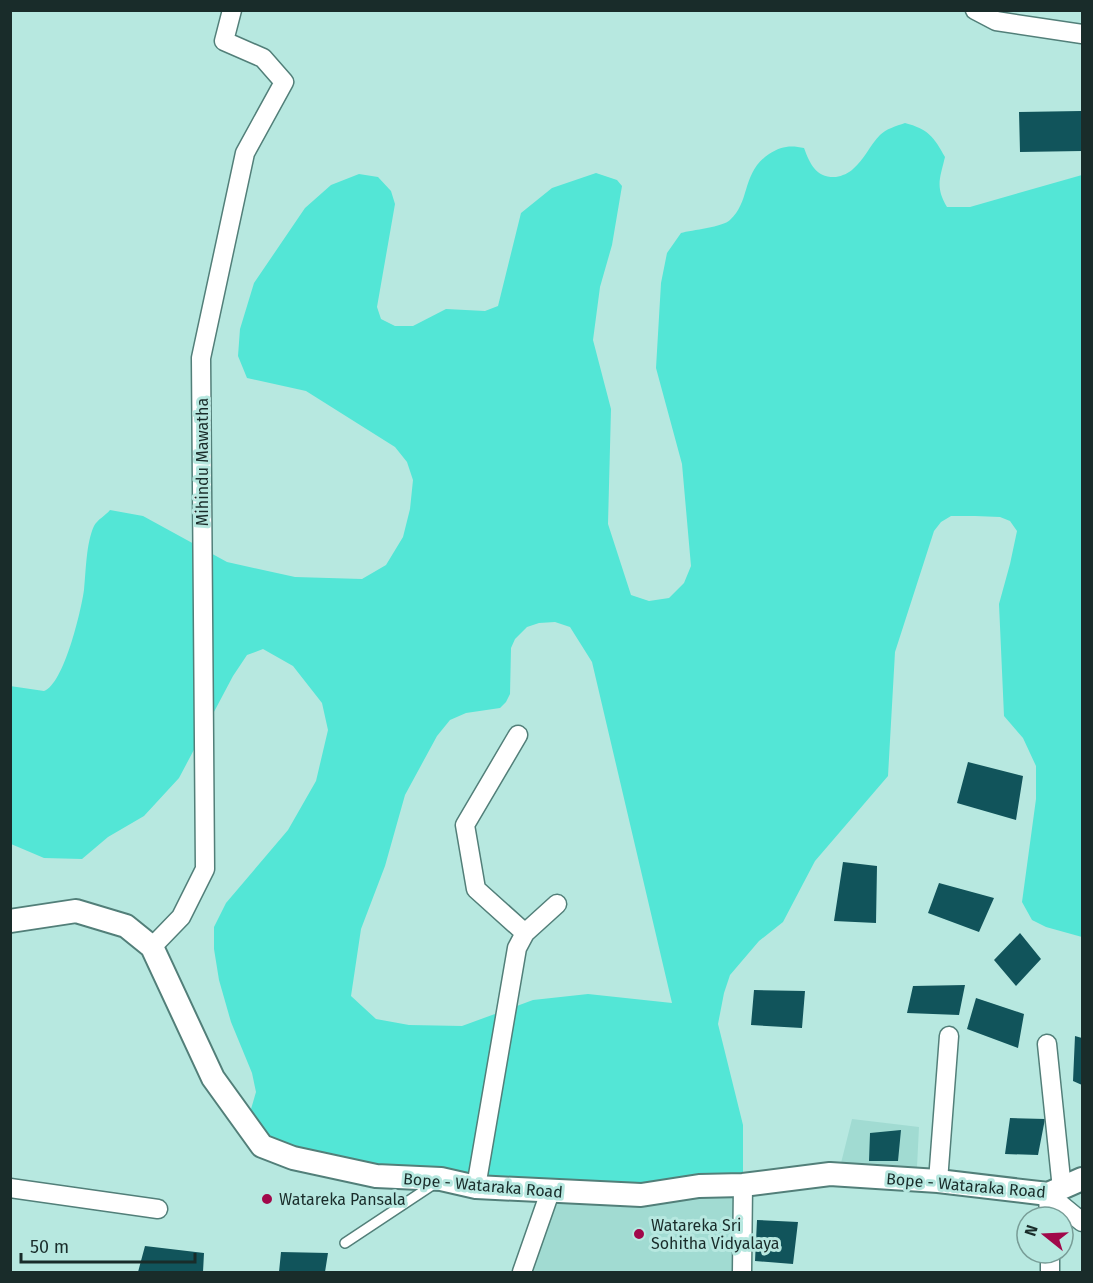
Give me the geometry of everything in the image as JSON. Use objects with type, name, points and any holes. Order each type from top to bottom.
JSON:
[{"type":"street","name":"Mihindu Mawatha","points":[[152,947],[181,917],[206,869],[201,358],[245,153],[284,82],[263,58],[224,41],[232,10]]},
{"type":"street","points":[[975,10],[996,21],[1083,34]]},
{"type":"street","points":[[519,735],[465,825],[476,889],[525,933]]},
{"type":"street","points":[[476,1187],[517,948],[525,933],[557,904]]},
{"type":"street","name":"Bope - Wataraka Road","points":[[10,921],[76,911],[126,926],[152,947],[213,1078],[262,1146],[294,1158],[376,1176],[441,1179],[476,1187],[641,1195],[699,1186],[743,1185],[830,1174],[1055,1191],[1083,1179]]},
{"type":"street","points":[[938,1181],[949,1036]]},
{"type":"street","points":[[1047,1044],[1055,1191],[1052,1205]]},
{"type":"street","points":[[742,1272],[743,1185]]},
{"type":"street","points":[[10,1188],[158,1209]]},
{"type":"street","points":[[1055,1191],[1083,1222]]},
{"type":"street","points":[[522,1272],[550,1192]]},
{"type":"lane","points":[[345,1243],[441,1179]]},
{"type":"shaded area","points":[[905,123],[925,131],[934,139],[945,157],[940,188],[947,207],[970,207],[1082,175],[1082,937],[1046,927],[1032,920],[1022,902],[1036,799],[1036,766],[1023,738],[1004,716],[999,604],[1017,531],[1010,521],[1000,517],[951,516],[941,522],[934,531],[895,652],[888,776],[815,861],[783,922],[759,941],[730,975],[724,993],[718,1024],[743,1125],[743,1185],[536,1191],[262,1146],[249,1116],[256,1092],[252,1073],[231,1022],[219,980],[214,949],[214,927],[226,903],[288,830],[316,781],[328,730],[322,703],[293,666],[263,649],[247,655],[233,676],[179,778],[144,816],[108,837],[82,859],[44,858],[11,844],[10,686],[44,691],[51,686],[65,662],[79,614],[88,549],[94,526],[110,510],[143,516],[227,562],[295,577],[362,579],[386,565],[403,537],[410,509],[413,480],[407,462],[395,447],[306,391],[247,378],[238,356],[240,329],[254,283],[305,208],[331,185],[359,174],[378,177],[391,191],[395,204],[377,307],[381,319],[395,326],[413,326],[446,309],[485,311],[498,306],[521,213],[552,188],[596,173],[617,180],[622,186],[612,245],[600,287],[593,340],[611,409],[608,524],[631,595],[649,601],[669,598],[684,583],[691,566],[682,464],[656,368],[661,283],[667,253],[681,233],[730,220],[741,204],[754,170],[773,151],[786,147],[804,148],[815,169],[823,175],[838,177],[857,165],[882,133]],"holes":[[[555,622],[570,627],[592,662],[672,1003],[588,994],[533,1000],[462,1026],[409,1025],[376,1019],[351,996],[361,929],[385,866],[405,795],[437,736],[450,720],[466,713],[500,708],[506,702],[510,694],[511,648],[515,639],[527,627],[539,623]]]},
{"type":"shaded area","points":[[852,1119],[919,1127],[917,1167],[841,1163]]},
{"type":"shaded area","name":"Watareka Sri Sohitha Vidyalaya","points":[[743,1185],[742,1272],[522,1272],[550,1192]]},
{"type":"building","points":[[1081,111],[1082,151],[1020,152],[1019,112]]},
{"type":"building","points":[[968,762],[1023,776],[1016,820],[957,803]]},
{"type":"building","points":[[843,862],[877,866],[876,923],[834,921]]},
{"type":"building","points":[[939,883],[994,898],[979,932],[928,913]]},
{"type":"building","points":[[1020,933],[1041,959],[1016,986],[994,960]]},
{"type":"building","points":[[965,985],[959,1015],[907,1013],[913,986]]},
{"type":"building","points":[[754,990],[805,991],[802,1028],[751,1025]]},
{"type":"building","points":[[976,998],[1024,1014],[1018,1048],[967,1029]]},
{"type":"building","points":[[1075,1036],[1082,1038],[1082,1085],[1073,1081]]},
{"type":"building","points":[[1010,1118],[1045,1119],[1038,1155],[1005,1154]]},
{"type":"building","points":[[901,1130],[898,1161],[869,1161],[870,1133]]},
{"type":"building","points":[[757,1220],[798,1222],[793,1264],[755,1261]]},
{"type":"building","points":[[145,1246],[204,1253],[203,1272],[138,1272]]},
{"type":"building","points":[[281,1252],[328,1253],[325,1272],[279,1272]]},
{"type":"place","name":"Watareka Pansala","points":[[267,1199]]},
{"type":"place","name":"Watareka Sri Sohitha Vidyalaya","points":[[639,1234]]}]
